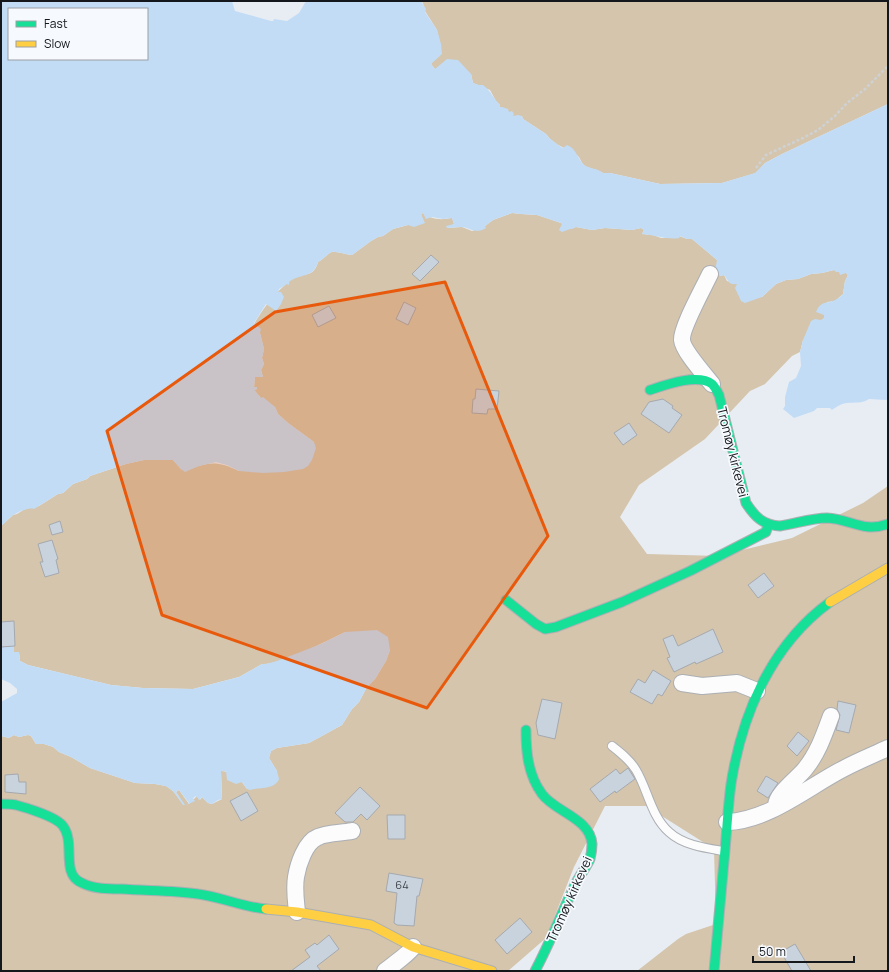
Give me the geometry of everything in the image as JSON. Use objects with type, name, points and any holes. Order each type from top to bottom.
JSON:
[{"type":"street","points":[[710,274],[689,317],[682,341],[687,351],[712,384]]},
{"type":"street","points":[[650,390],[664,385],[693,380],[704,381],[712,384]]},
{"type":"street","name":"Tromøy kirkevei","points":[[712,384],[719,395],[746,503],[752,513],[768,525]]},
{"type":"street","points":[[506,600],[536,624],[545,629],[556,627],[622,602],[690,571],[766,532],[768,525],[778,526],[806,520],[826,518],[872,529],[888,524]]},
{"type":"street","points":[[714,971],[724,851],[736,756],[748,713],[757,691],[767,671],[788,641],[822,608],[853,587],[888,568]]},
{"type":"street","points":[[682,684],[702,686],[737,683],[757,691]]},
{"type":"street","points":[[777,806],[776,803],[778,797],[804,770],[818,750],[831,716]]},
{"type":"street","name":"Tromøy kirkevei","points":[[526,730],[526,747],[530,771],[541,793],[549,802],[581,823],[589,834],[592,844],[590,858],[575,885],[535,971]]},
{"type":"street","points":[[727,822],[734,822],[757,816],[843,769],[888,748]]},
{"type":"street","points":[[1,804],[15,805],[52,818],[62,825],[69,840],[70,869],[73,877],[81,883],[93,887],[114,889],[198,894],[254,908],[297,912],[371,925],[413,947],[492,971]]},
{"type":"street","points":[[297,912],[295,895],[296,877],[303,854],[309,843],[318,837],[352,831]]},
{"type":"street","points":[[385,971],[412,951],[413,947]]},
{"type":"lane","points":[[612,746],[630,762],[648,801],[668,832],[689,844],[724,851]]},
{"type":"path","points":[[756,168],[766,155],[818,130],[835,116],[847,103],[866,89],[888,66]]},
{"type":"highlighted area","points":[[445,282],[548,536],[427,708],[162,615],[107,431],[275,312]]},
{"type":"shaded area","points":[[421,1],[888,1],[888,104],[782,154],[765,163],[756,173],[722,183],[660,184],[610,173],[603,173],[585,166],[578,156],[557,144],[546,134],[523,119],[522,116],[513,117],[509,112],[499,108],[500,105],[490,90],[473,83],[471,74],[435,69],[431,64],[441,48],[437,30],[425,11]]},
{"type":"shaded area","points":[[423,213],[437,219],[452,218],[454,224],[447,228],[462,227],[472,231],[485,226],[493,220],[512,213],[537,215],[561,223],[570,229],[576,227],[592,230],[605,228],[632,230],[641,228],[644,230],[642,234],[653,235],[661,238],[679,238],[679,236],[692,239],[717,260],[720,276],[724,275],[727,281],[737,284],[762,297],[776,284],[786,280],[798,279],[811,274],[834,270],[846,273],[848,275],[845,281],[843,294],[835,301],[827,302],[824,318],[803,340],[800,352],[792,356],[765,384],[750,391],[705,439],[639,485],[620,517],[647,554],[718,556],[792,538],[863,503],[888,486],[888,971],[637,971],[686,934],[716,924],[714,849],[646,806],[605,806],[574,867],[546,938],[508,971],[1,971],[1,736],[9,738],[14,735],[19,737],[28,735],[31,736],[36,744],[44,744],[53,747],[59,752],[90,768],[135,783],[166,786],[173,791],[184,805],[176,792],[179,790],[189,804],[197,796],[200,800],[202,797],[208,803],[212,804],[222,799],[221,771],[225,771],[236,777],[247,789],[277,771],[269,758],[271,751],[277,748],[309,743],[342,725],[352,709],[359,702],[367,687],[375,679],[386,661],[390,650],[345,632],[291,657],[270,664],[262,664],[239,677],[193,689],[143,688],[111,685],[28,665],[20,661],[19,652],[1,648],[1,526],[13,515],[25,509],[39,506],[58,494],[63,493],[73,484],[87,479],[90,476],[126,464],[144,460],[173,460],[181,469],[185,471],[206,464],[218,464],[231,467],[239,471],[314,442],[288,423],[278,414],[275,407],[261,398],[254,390],[257,389],[254,388],[255,376],[263,377],[261,370],[264,364],[262,358],[264,349],[260,333],[254,324],[264,308],[280,289],[294,277],[312,272],[318,262],[332,252],[352,255],[371,241],[383,236],[393,229],[424,223],[421,214]]},
{"type":"water","points":[[1,1],[232,1],[235,11],[271,21],[274,19],[287,21],[299,13],[306,1],[421,1],[426,9],[425,12],[437,30],[441,44],[442,54],[431,64],[435,69],[447,59],[458,60],[471,74],[473,83],[486,87],[500,107],[508,109],[509,112],[512,111],[514,114],[513,116],[522,116],[523,119],[546,134],[561,147],[563,148],[567,145],[573,149],[584,165],[603,173],[610,173],[660,184],[722,183],[755,173],[765,163],[782,154],[888,104],[888,399],[886,400],[869,399],[861,402],[845,403],[832,410],[830,408],[817,408],[814,411],[794,418],[783,409],[785,406],[785,397],[789,382],[796,378],[801,366],[800,352],[811,321],[815,319],[821,320],[824,318],[824,315],[816,312],[818,308],[824,303],[836,300],[843,294],[845,281],[848,275],[846,273],[840,275],[839,272],[834,270],[811,274],[798,279],[786,280],[776,284],[762,297],[745,303],[741,301],[735,288],[737,284],[730,283],[724,275],[720,276],[715,271],[717,260],[692,239],[687,239],[680,236],[679,238],[671,238],[642,234],[644,230],[641,228],[632,230],[605,228],[592,230],[576,227],[562,232],[559,230],[562,224],[561,223],[537,215],[512,213],[493,220],[485,226],[486,228],[476,231],[464,227],[447,228],[446,226],[454,224],[452,218],[443,219],[432,217],[426,219],[423,213],[421,214],[425,223],[414,227],[408,225],[393,229],[383,236],[371,241],[352,255],[332,252],[318,262],[313,271],[293,279],[289,282],[289,285],[287,284],[279,289],[278,292],[281,292],[284,297],[276,311],[266,304],[254,323],[261,329],[260,333],[264,349],[262,358],[264,364],[261,370],[263,377],[255,377],[254,387],[257,387],[257,389],[255,391],[261,398],[263,397],[275,407],[278,414],[288,423],[314,442],[316,448],[312,460],[308,466],[303,469],[284,472],[263,473],[239,471],[227,465],[216,462],[199,466],[185,472],[173,460],[144,460],[126,464],[90,476],[87,479],[73,484],[63,493],[58,494],[34,509],[26,509],[13,515],[1,526]]},
{"type":"water","points":[[377,630],[388,637],[390,650],[386,661],[342,725],[309,743],[277,748],[271,751],[269,758],[277,771],[279,779],[277,783],[270,787],[250,790],[247,789],[242,782],[236,784],[227,780],[226,771],[221,771],[222,799],[212,804],[208,803],[202,797],[199,800],[196,796],[193,798],[195,801],[186,805],[189,803],[179,790],[176,792],[185,805],[183,805],[173,791],[166,786],[135,783],[90,768],[59,752],[53,747],[44,744],[36,744],[31,736],[28,735],[19,737],[14,735],[9,738],[1,736],[1,702],[17,693],[17,689],[10,683],[1,679],[2,647],[14,646],[14,652],[19,652],[20,661],[28,665],[111,685],[143,688],[193,689],[239,677],[262,664],[277,661],[321,644],[345,632]]},
{"type":"building","points":[[431,255],[439,262],[420,281],[412,274]]},
{"type":"building","points":[[404,302],[416,308],[408,325],[396,319]]},
{"type":"building","points":[[329,306],[336,318],[318,327],[312,315]]},
{"type":"building","points":[[476,389],[499,391],[497,409],[488,409],[487,414],[472,413],[473,399],[475,399]]},
{"type":"building","points":[[663,399],[682,415],[669,433],[641,414],[649,402]]},
{"type":"building","points":[[629,423],[637,435],[623,445],[614,433]]},
{"type":"building","points":[[60,521],[63,532],[52,535],[49,525]]},
{"type":"building","points":[[52,540],[58,559],[56,560],[59,573],[45,577],[40,562],[43,562],[38,544]]},
{"type":"building","points":[[764,573],[774,586],[758,598],[748,585]]},
{"type":"building","points":[[14,621],[15,646],[1,647],[1,622]]},
{"type":"building","points":[[713,629],[723,652],[696,664],[695,662],[674,672],[667,658],[670,657],[663,639],[673,635],[678,646]]},
{"type":"building","points":[[653,670],[671,681],[662,696],[658,694],[652,704],[630,692],[638,679],[645,683]]},
{"type":"building","points":[[542,699],[562,703],[555,739],[538,735],[536,723]]},
{"type":"building","points":[[838,701],[856,705],[849,733],[836,730],[840,715],[837,709]]},
{"type":"building","points":[[798,732],[809,741],[797,756],[787,746]]},
{"type":"building","points":[[628,768],[635,779],[616,793],[615,791],[600,802],[590,789],[616,769],[620,774]]},
{"type":"building","points":[[18,774],[19,782],[26,782],[26,794],[5,792],[5,775]]},
{"type":"building","points":[[766,776],[778,783],[768,798],[757,791]]},
{"type":"building","points":[[360,787],[380,806],[367,820],[361,814],[353,822],[345,822],[335,813]]},
{"type":"building","points":[[247,792],[258,811],[241,821],[230,801]]},
{"type":"building","points":[[387,815],[405,815],[405,839],[388,839]]},
{"type":"building","points":[[389,873],[423,879],[419,896],[417,896],[414,926],[397,925],[394,923],[397,893],[386,891]]},
{"type":"building","points":[[520,918],[532,932],[507,954],[495,940]]},
{"type":"building","points":[[329,935],[339,949],[317,966],[321,971],[291,971],[310,957],[305,950],[315,943],[317,945]]},
{"type":"building","points":[[795,944],[811,971],[792,971],[781,952]]},
{"type":"traffic: fast","points":[[650,390],[673,383],[690,380],[706,381],[713,385],[719,395],[746,503],[756,516],[764,522],[780,526],[827,518],[871,527],[888,524]]},
{"type":"traffic: fast","points":[[506,600],[536,624],[545,629],[556,627],[622,602],[690,571],[766,532],[768,525]]},
{"type":"traffic: fast","points":[[714,971],[730,792],[736,758],[743,732],[762,683],[776,660],[791,639],[809,619],[830,602]]},
{"type":"traffic: fast","points":[[526,730],[529,763],[537,787],[555,806],[571,816],[585,828],[590,835],[592,844],[590,859],[587,866],[577,882],[535,971]]},
{"type":"traffic: fast","points":[[1,804],[27,808],[55,819],[60,823],[67,833],[72,873],[75,879],[87,885],[106,889],[170,891],[207,895],[266,909]]},
{"type":"traffic: slow","points":[[830,602],[888,568]]},
{"type":"traffic: slow","points":[[266,909],[297,912],[371,925],[413,947],[492,971]]}]
